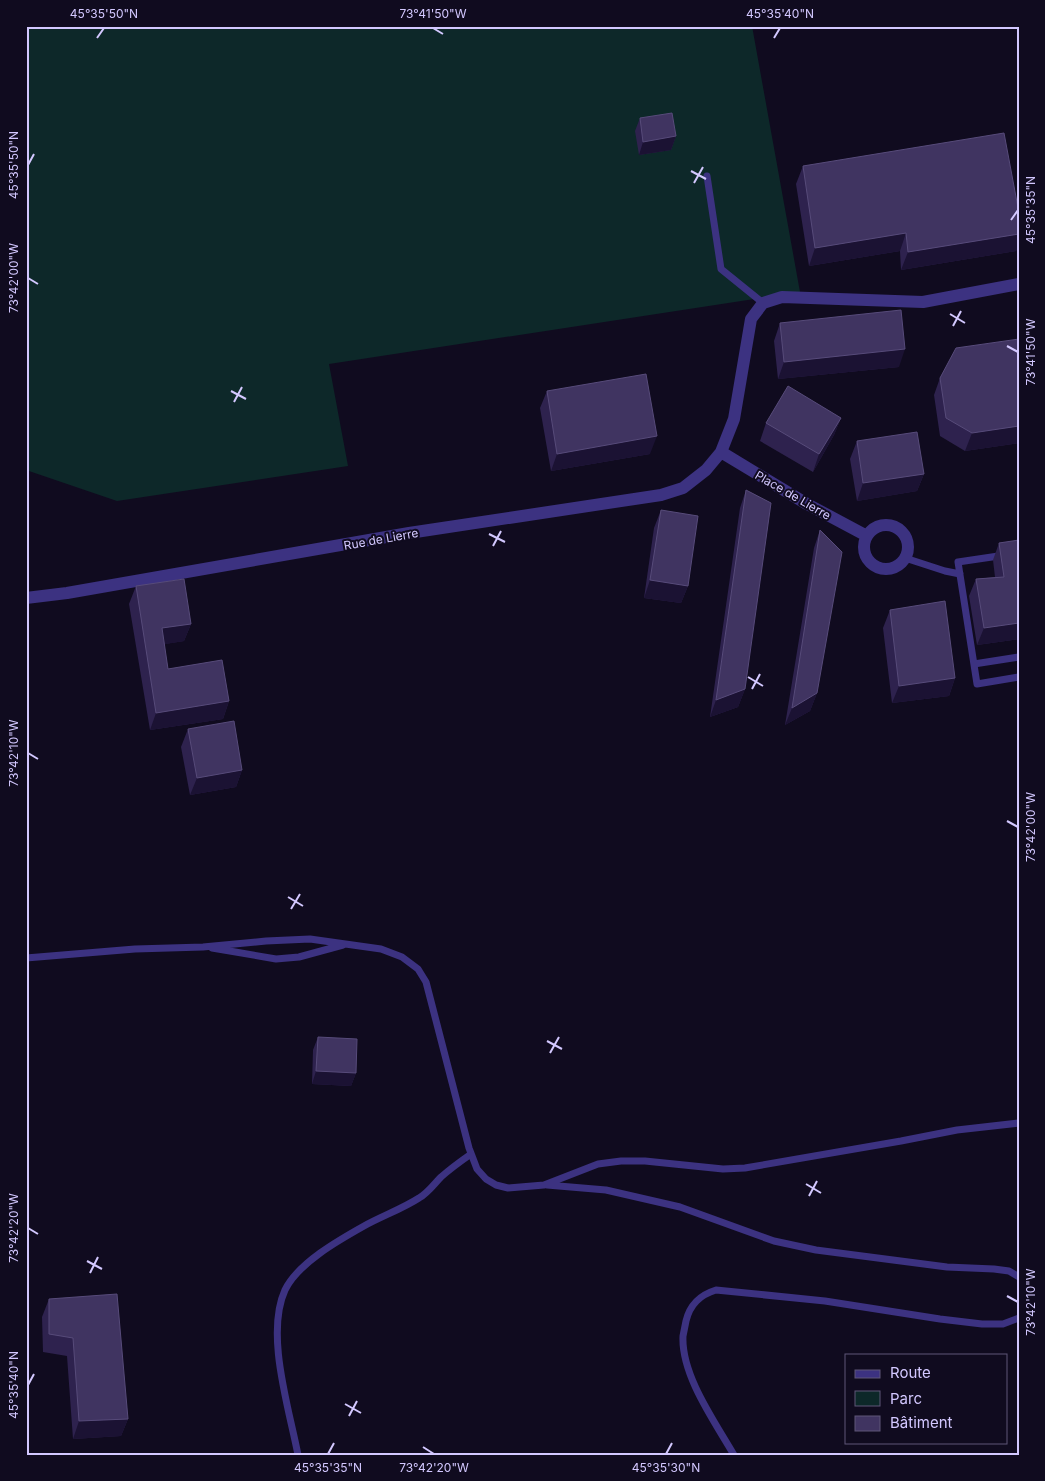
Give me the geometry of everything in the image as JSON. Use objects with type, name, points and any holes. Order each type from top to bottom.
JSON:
[{"type":"street","points":[[763,304],[782,297],[923,302],[1019,284]]},
{"type":"street","name":"Rue de Lierre","points":[[26,598],[67,593],[409,533],[661,495],[683,488],[706,470],[721,452],[734,419],[751,319],[763,304]]},
{"type":"street","name":"Place de Lierre","points":[[721,452],[807,504],[867,536]]},
{"type":"street","points":[[884,525],[898,528],[907,540],[908,546],[905,558],[899,565],[892,568],[885,570],[877,568],[871,564],[864,551],[864,543],[867,536],[877,527],[884,525]]},
{"type":"lane","points":[[706,176],[721,269],[763,304]]},
{"type":"lane","points":[[1019,553],[958,562],[977,684],[1019,677]]},
{"type":"lane","points":[[905,558],[945,572],[960,574]]},
{"type":"lane","points":[[974,664],[1019,656]]},
{"type":"lane","points":[[26,958],[135,949],[203,947],[310,939],[381,949],[402,957],[418,968],[426,982],[454,1096],[471,1154],[481,1174],[496,1185],[508,1188],[544,1185],[606,1190],[680,1207],[774,1241],[816,1250],[947,1266],[994,1268],[1009,1271],[1019,1277]]},
{"type":"lane","points":[[203,947],[276,958],[299,957],[346,944]]},
{"type":"lane","points":[[544,1185],[598,1164],[621,1161],[645,1161],[723,1169],[745,1168],[957,1130],[1019,1123]]},
{"type":"lane","points":[[298,1455],[277,1341],[278,1319],[286,1289],[303,1268],[327,1249],[365,1225],[420,1198],[440,1178],[471,1154]]},
{"type":"lane","points":[[734,1455],[693,1382],[685,1356],[683,1336],[688,1314],[695,1302],[704,1294],[716,1290],[824,1301],[982,1324],[1003,1324],[1019,1318]]},
{"type":"green space","points":[[26,26],[752,26],[800,292],[329,364],[348,466],[117,501],[26,470]]},
{"type":"building","points":[[672,113],[676,136],[643,142],[640,118]]},
{"type":"building","points":[[1004,133],[1019,213],[1019,234],[908,252],[906,233],[815,248],[803,166]]},
{"type":"building","points":[[901,310],[905,349],[784,362],[780,323]]},
{"type":"building","points":[[1019,339],[1019,426],[972,433],[946,418],[940,378],[956,348]]},
{"type":"building","points":[[646,374],[657,436],[557,454],[547,391]]},
{"type":"building","points":[[788,386],[841,418],[819,454],[766,423]]},
{"type":"building","points":[[917,432],[924,474],[863,483],[857,441]]},
{"type":"building","points":[[746,490],[771,503],[745,689],[716,700]]},
{"type":"building","points":[[661,510],[698,516],[688,586],[650,580]]},
{"type":"building","points":[[820,530],[842,552],[817,693],[792,708]]},
{"type":"building","points":[[1019,540],[1019,623],[984,628],[976,579],[1004,577],[999,543]]},
{"type":"building","points":[[184,579],[191,624],[162,628],[168,669],[222,660],[229,701],[156,713],[136,586]]},
{"type":"building","points":[[945,601],[955,678],[899,686],[890,610]]},
{"type":"building","points":[[234,721],[242,770],[197,778],[188,729]]},
{"type":"building","points":[[318,1037],[357,1039],[356,1073],[316,1071]]},
{"type":"building","points":[[117,1294],[128,1419],[79,1421],[73,1338],[49,1334],[49,1299]]}]
